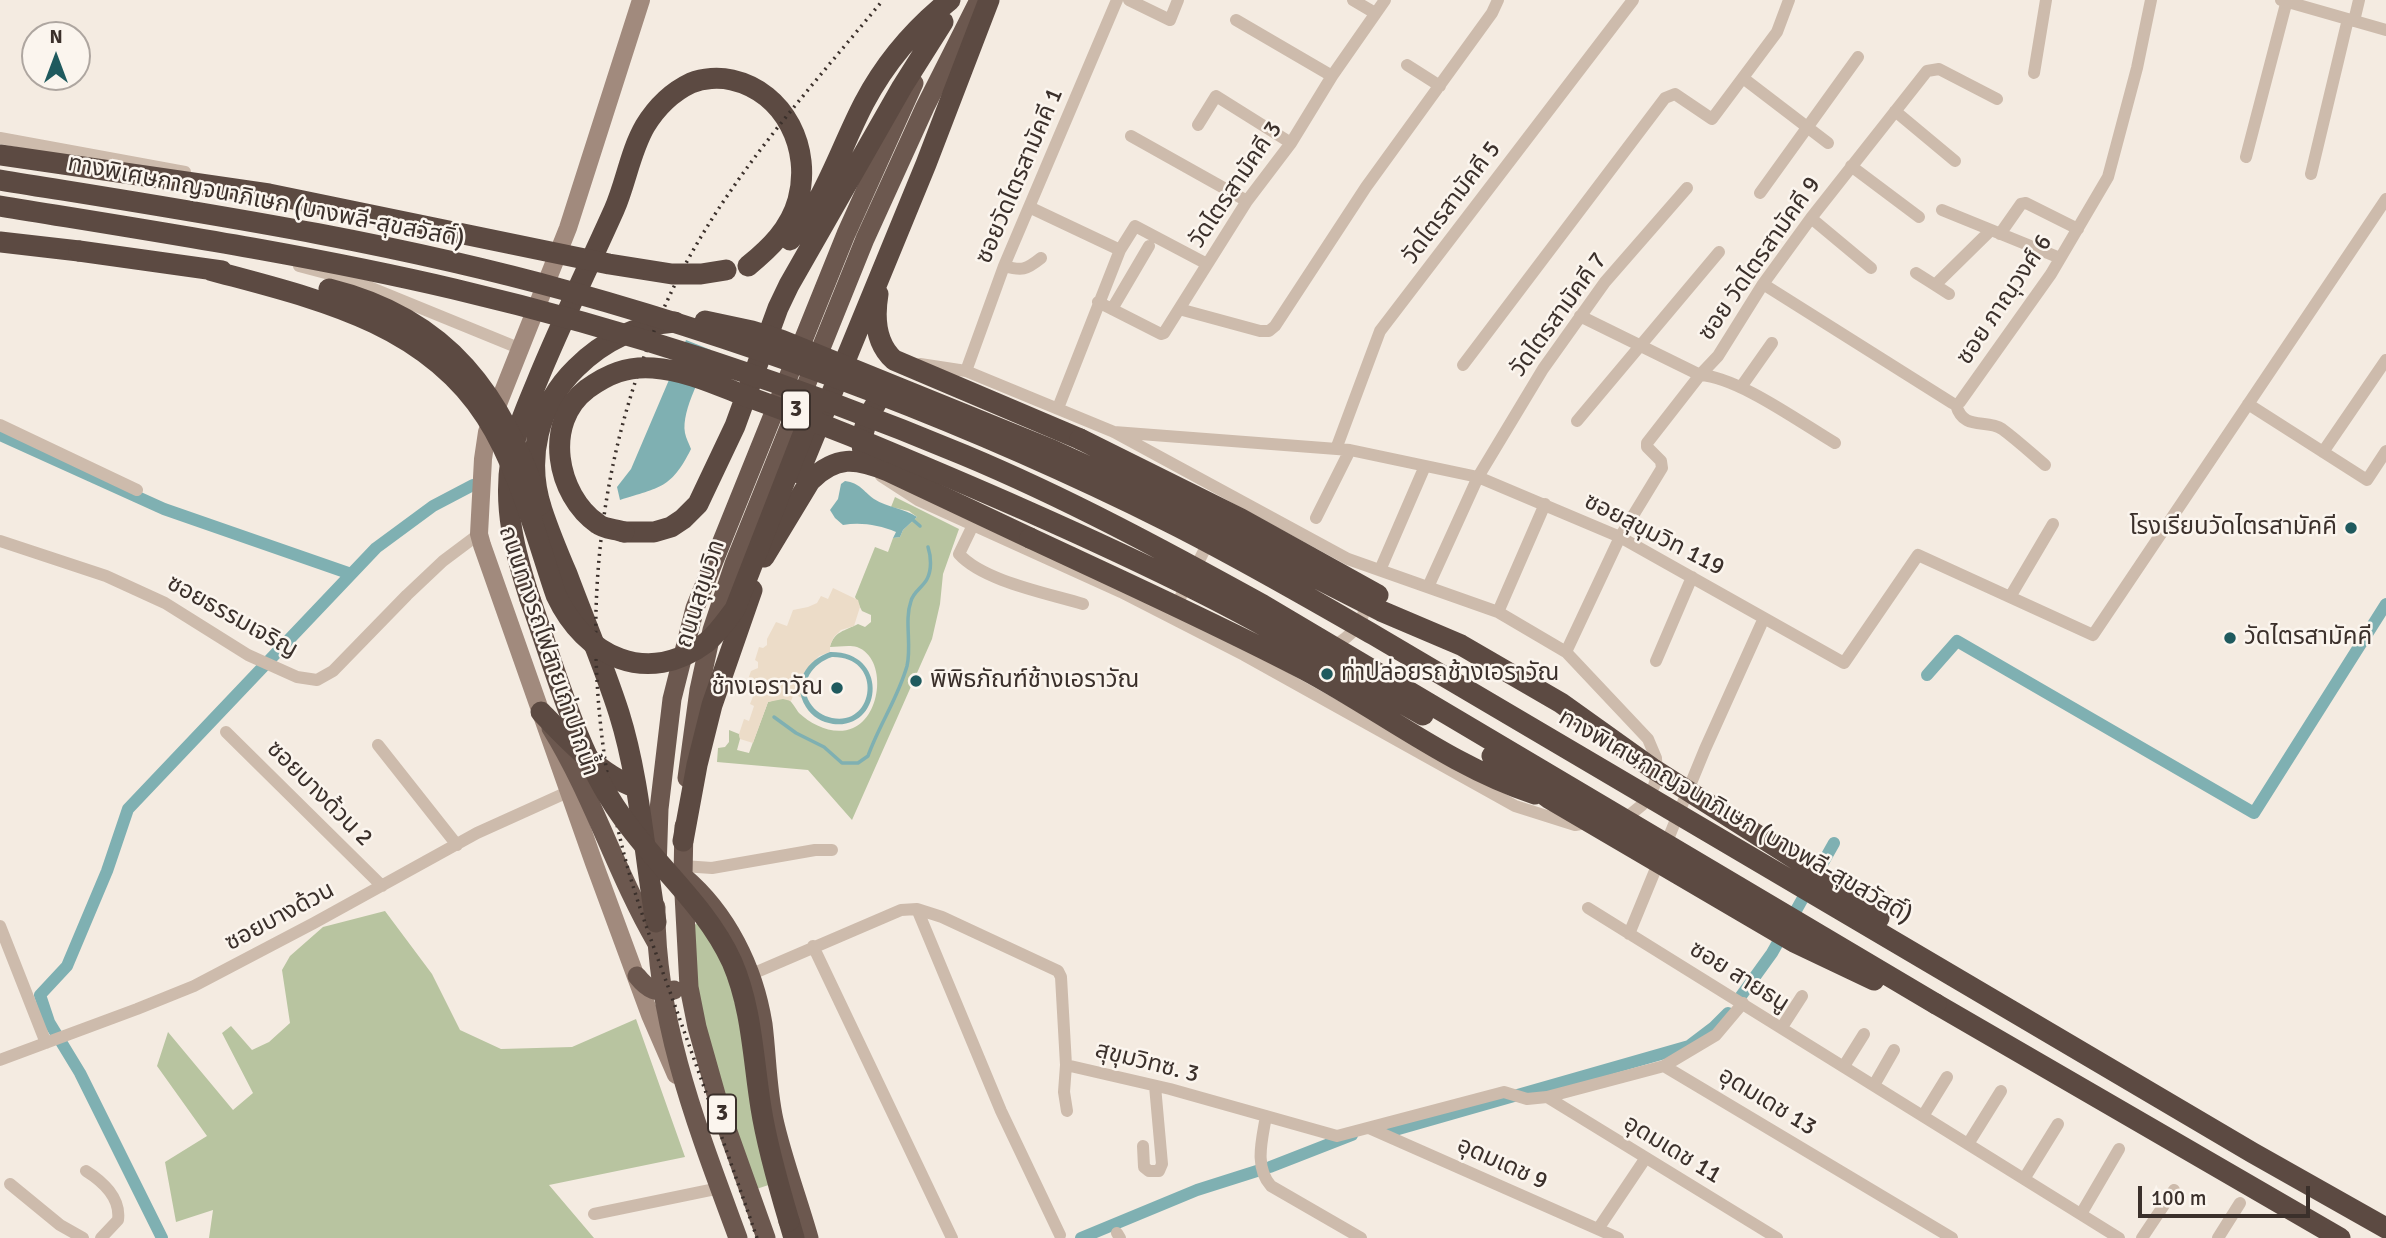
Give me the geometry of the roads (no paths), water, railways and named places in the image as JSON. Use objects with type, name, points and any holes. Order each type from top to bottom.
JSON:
[{"type":"highway","name":"ถนนสุขุมวิท","points":[[738,1238],[694,1113],[677,1056],[663,992],[657,933],[659,809],[672,699],[695,608],[851,222],[952,0]]},
{"type":"highway","points":[[0,155],[269,194],[608,264],[672,274],[701,274],[726,270],[748,266],[774,255],[799,230],[822,192],[865,101],[891,61],[921,23],[952,0]]},
{"type":"highway","name":"ถนนสุขุมวิท","points":[[766,1238],[718,1100],[697,1027],[689,986],[683,871],[685,792],[699,690],[712,630],[734,564],[870,228],[925,107],[979,0]]},
{"type":"highway","points":[[684,841],[697,765],[712,705],[764,557],[926,164],[989,0]]},
{"type":"highway","points":[[943,22],[902,87],[789,285],[778,308],[735,426],[698,504],[671,527],[654,532],[624,531],[600,526],[569,489],[559,461],[566,416],[583,392],[617,371],[657,368],[701,379],[954,479],[1177,580],[1260,622],[1437,722],[1514,771],[1550,799],[1821,956],[1936,1004]]},
{"type":"highway","points":[[748,266],[773,245],[792,216],[799,199],[801,178],[797,140],[779,106],[743,82],[724,78],[694,82],[679,90],[660,106],[643,129],[617,202],[545,362],[517,433],[511,457],[508,505],[518,562],[591,763],[611,800],[648,853],[706,919],[732,963],[744,994],[766,1134],[791,1230]]},
{"type":"highway","points":[[210,270],[350,310],[406,338],[453,376],[487,418],[506,457],[566,617],[580,634],[599,650],[616,658],[635,663],[664,661],[691,652],[720,629],[735,609],[901,193],[954,89]]},
{"type":"highway","name":"ทางพิเศษกาญจนาภิเษก (บางพลี-สุขสวัสดิ์)","points":[[0,180],[300,229],[458,263],[568,291],[749,348],[855,386],[1069,474],[1272,576],[2277,1167],[2386,1228]]},
{"type":"highway","name":"ทางพิเศษกาญจนาภิเษก (บางพลี-สุขสวัสดิ์)","points":[[0,207],[294,256],[493,299],[647,342],[741,372],[850,410],[964,455],[1162,549],[1274,611],[1936,1004],[2340,1238]]},
{"type":"highway","points":[[0,242],[283,280],[333,290],[364,300],[419,327],[460,360],[501,414],[516,443],[620,716],[635,787],[657,933]]},
{"type":"highway","points":[[883,268],[877,300],[877,327],[883,346],[894,360],[1080,439],[1287,543],[1561,703],[1652,768],[1822,876],[1952,974]]},
{"type":"highway","points":[[541,507],[535,469],[540,424],[558,389],[572,372],[604,344],[627,333],[666,322],[705,321],[781,340],[1042,445],[1188,512],[1372,607],[1461,645]]},
{"type":"highway","points":[[866,462],[864,431],[869,414],[885,390],[892,389],[1098,477],[1214,532]]},
{"type":"highway","points":[[764,557],[800,495],[820,471],[842,461],[866,462],[1306,671],[1489,776],[1550,799]]},
{"type":"highway","points":[[541,712],[581,784],[637,909],[657,933]]},
{"type":"highway","points":[[541,712],[589,757],[621,782],[635,787]]},
{"type":"highway","points":[[683,871],[733,936],[752,974],[762,1024],[774,1119],[809,1238]]},
{"type":"highway","points":[[637,976],[649,989],[663,992],[689,986]]},
{"type":"main road","name":"ถนนทางรถไฟสายเก่าปากน้ำ","points":[[641,0],[560,248],[488,432],[483,459],[479,534],[660,1040],[694,1113]]},
{"type":"street","name":"ซอยวัดไตรสามัคคี 1","points":[[966,371],[1004,266],[1117,0]]},
{"type":"street","points":[[1129,0],[1170,20],[1178,0]]},
{"type":"street","points":[[1353,0],[1375,13]]},
{"type":"street","name":"วัดไตรสามัคคี 3","points":[[1098,302],[1161,334],[1166,331],[1247,201],[1291,143],[1332,76],[1385,0]]},
{"type":"street","points":[[1179,309],[1260,331],[1272,329],[1366,187],[1492,13],[1498,0]]},
{"type":"street","name":"วัดไตรสามัคคี 5","points":[[1317,518],[1343,450],[1380,331],[1633,0]]},
{"type":"street","points":[[1463,365],[1665,98],[1675,94],[1712,119],[1777,32],[1789,0]]},
{"type":"street","points":[[2035,73],[2046,0]]},
{"type":"street","name":"ซอย ภาณุวงศ์ 6","points":[[1956,405],[2060,258],[2108,177],[2137,68],[2151,0]]},
{"type":"street","points":[[2311,174],[2351,20],[2359,0]]},
{"type":"street","points":[[2246,157],[2285,1],[2386,30]]},
{"type":"street","points":[[1236,19],[1332,76]]},
{"type":"street","points":[[1760,193],[1858,57]]},
{"type":"street","points":[[1406,65],[1440,86]]},
{"type":"street","name":"ซอย วัดไตรสามัคคี 9","points":[[1619,537],[1662,468],[1661,461],[1647,447],[1647,443],[1718,356],[1763,284],[1811,218],[1927,71],[1946,71],[1997,99]]},
{"type":"street","points":[[1743,78],[1828,144]]},
{"type":"street","points":[[1198,125],[1216,96],[1291,143]]},
{"type":"street","points":[[1895,111],[1955,161]]},
{"type":"street","points":[[1131,136],[1247,201]]},
{"type":"street","points":[[0,138],[48,145],[560,248]]},
{"type":"street","points":[[1851,166],[1919,217]]},
{"type":"street","name":"วัดไตรสามัคคี 7","points":[[1428,587],[1478,477],[1542,369],[1605,282],[1687,187]]},
{"type":"street","points":[[2386,200],[2248,404],[2367,480],[2386,451]]},
{"type":"street","points":[[1935,285],[1996,232],[2021,204],[2026,203],[2078,229]]},
{"type":"street","points":[[0,207],[300,267],[352,280],[521,349]]},
{"type":"street","points":[[1030,207],[1120,250]]},
{"type":"street","points":[[1942,210],[2060,258]]},
{"type":"street","points":[[1811,218],[1871,268]]},
{"type":"street","points":[[1058,408],[1120,250],[1135,226],[1207,264]]},
{"type":"street","points":[[1112,309],[1149,246]]},
{"type":"street","points":[[1577,421],[1719,252]]},
{"type":"street","points":[[1004,266],[1020,270],[1041,258]]},
{"type":"street","points":[[1916,273],[1948,294]]},
{"type":"street","points":[[1763,284],[1956,405],[1959,412],[1971,423],[1999,428],[2046,465]]},
{"type":"street","points":[[1580,316],[1700,375],[1720,377],[1741,387],[1835,443]]},
{"type":"street","points":[[1741,387],[1772,342]]},
{"type":"street","points":[[866,462],[884,479],[918,500],[1164,612],[1515,806],[1575,825],[1632,814],[1643,805],[1654,786],[1657,774],[1656,758],[1648,739],[1566,652],[1498,612],[1348,559],[1114,432],[1058,408],[966,371],[894,360]]},
{"type":"street","points":[[2323,452],[2386,360]]},
{"type":"street","name":"ซอยสุขุมวิท 119","points":[[1114,432],[1343,450],[1478,477],[1619,537],[1844,663],[1918,555],[2093,635],[2248,404]]},
{"type":"street","points":[[0,425],[137,489]]},
{"type":"street","points":[[1380,570],[1425,466]]},
{"type":"street","points":[[1164,612],[1173,609],[1178,602],[1233,497]]},
{"type":"street","points":[[1498,612],[1545,504]]},
{"type":"street","points":[[2010,597],[2053,524]]},
{"type":"street","points":[[973,525],[959,554],[963,559],[987,575],[1083,604]]},
{"type":"street","name":"ซอยธรรมเจริญ","points":[[0,541],[106,576],[165,603],[248,655],[309,680],[317,680],[326,676],[423,572],[479,534]]},
{"type":"street","points":[[1566,652],[1619,537]]},
{"type":"street","points":[[1244,656],[1306,656],[1329,649],[1349,636],[1360,624],[1365,604],[1363,588],[1348,559]]},
{"type":"street","points":[[1656,661],[1692,577]]},
{"type":"street","points":[[1629,934],[1705,749],[1765,618]]},
{"type":"street","name":"ซอยบางด้วน 2","points":[[226,732],[382,886]]},
{"type":"street","points":[[378,745],[457,845]]},
{"type":"street","name":"ซอยบางด้วน","points":[[0,1060],[194,986],[457,845],[570,791]]},
{"type":"street","points":[[683,871],[712,869],[815,850],[832,850]]},
{"type":"street","name":"ซอย สายธนู","points":[[1588,908],[2119,1238]]},
{"type":"street","points":[[752,974],[901,910],[917,909],[1000,1111],[1060,1235]]},
{"type":"street","name":"สุขุมวิทซ. 3","points":[[917,909],[942,917],[1058,971],[1061,977],[1066,1065],[1155,1086],[1335,1136],[1372,1130],[1491,1095],[1509,1092],[1527,1099],[1547,1097]]},
{"type":"street","points":[[0,926],[56,1039]]},
{"type":"street","points":[[813,946],[952,1238]]},
{"type":"street","points":[[1782,1027],[1802,996]]},
{"type":"street","points":[[1547,1097],[1664,1066],[1716,1035],[1743,1003]]},
{"type":"street","points":[[1844,1066],[1864,1034]]},
{"type":"street","points":[[1874,1085],[1894,1050]]},
{"type":"street","points":[[1066,1065],[1064,1092],[1067,1111]]},
{"type":"street","name":"อุดมเดช 13","points":[[1664,1066],[1952,1238]]},
{"type":"street","points":[[1923,1116],[1947,1077]]},
{"type":"street","points":[[1143,1146],[1144,1167],[1149,1171],[1159,1171],[1162,1164],[1155,1086]]},
{"type":"street","points":[[1968,1144],[2001,1091]]},
{"type":"street","name":"อุดมเดช 11","points":[[1547,1097],[1777,1238]]},
{"type":"street","points":[[1266,1116],[1261,1144],[1263,1177],[1271,1186],[1361,1238]]},
{"type":"street","points":[[2024,1179],[2058,1124]]},
{"type":"street","name":"อุดมเดช 9","points":[[1372,1130],[1618,1238]]},
{"type":"street","points":[[2081,1214],[2119,1149]]},
{"type":"street","points":[[1598,1229],[1646,1159]]},
{"type":"street","points":[[86,1171],[105,1186],[118,1207],[118,1220],[101,1238]]},
{"type":"street","points":[[10,1184],[60,1225],[83,1238]]},
{"type":"street","points":[[594,1214],[720,1188]]},
{"type":"street","points":[[2142,1238],[2174,1190]]},
{"type":"street","points":[[2218,1238],[2240,1203]]},
{"type":"water","points":[[686,340],[711,350],[686,413],[685,433],[691,449],[677,472],[663,485],[620,500],[617,487],[631,469]]},
{"type":"water","points":[[845,481],[858,485],[879,502],[917,517],[903,530],[900,537],[893,538],[896,532],[883,528],[863,524],[843,525],[830,510],[838,499],[841,484]]},
{"type":"water","points":[[830,652],[849,655],[863,664],[870,676],[873,690],[870,704],[862,715],[850,723],[833,724],[821,720],[808,711],[802,698],[800,689],[804,674],[814,661]],"holes":[[[832,657],[849,660],[860,667],[866,678],[868,690],[865,702],[857,712],[846,718],[825,716],[817,711],[807,696],[809,675],[819,664]]]},
{"type":"waterway","points":[[0,435],[164,509],[351,574]]},
{"type":"waterway","points":[[162,1238],[80,1073],[49,1022],[40,995],[67,966],[107,871],[128,809],[376,548],[433,506],[473,485]]},
{"type":"waterway","points":[[913,520],[920,526]]},
{"type":"waterway","points":[[774,717],[796,733],[824,747],[842,763],[858,763],[868,756],[907,666],[909,609],[912,598],[929,575],[931,563],[928,547]]},
{"type":"waterway","points":[[1927,675],[1957,641],[2254,813],[2386,604]]},
{"type":"waterway","points":[[1741,996],[1772,953],[1834,843]]},
{"type":"waterway","points":[[1372,1128],[1395,1130],[1689,1046],[1728,1013]]},
{"type":"waterway","points":[[1270,1167],[1352,1135]]},
{"type":"waterway","points":[[1081,1238],[1197,1190],[1260,1170]]},
{"type":"railway","points":[[757,1238],[645,923],[621,842],[606,769],[598,695],[596,621],[600,548],[611,474],[629,403],[653,333],[685,265],[752,161],[883,0]]},
{"type":"place","name":"โรงเรียนวัดไตรสามัคคี","points":[[2351,528]]},
{"type":"place","name":"วัดไตรสามัคคี","points":[[2230,638]]},
{"type":"place","name":"ท่าปล่อยรถช้างเอราวัณ","points":[[1327,674]]},
{"type":"place","name":"พิพิธภัณฑ์ช้างเอราวัณ","points":[[916,681]]},
{"type":"place","name":"ช้างเอราวัณ","points":[[837,688]]}]
